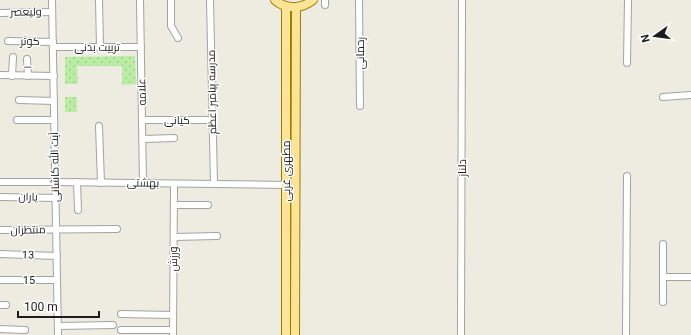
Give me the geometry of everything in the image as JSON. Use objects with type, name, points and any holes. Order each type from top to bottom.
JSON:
[{"type":"main road","points":[[275,0],[286,7],[305,6],[313,0]]},
{"type":"main road","name":"مطهری غربی","points":[[286,7],[286,335]]},
{"type":"main road","name":"مطهری غربی","points":[[295,335],[296,7]]},
{"type":"main road","points":[[286,21],[291,17],[294,17],[296,24]]},
{"type":"street","name":"آیت الله کاشانی","points":[[52,0],[58,335]]},
{"type":"street","points":[[99,0],[100,47]]},
{"type":"street","name":"علامه","points":[[140,0],[143,183]]},
{"type":"street","points":[[171,0],[171,26],[178,38]]},
{"type":"street","name":"مدرسه پیامبر اعظم","points":[[210,0],[214,184]]},
{"type":"street","name":"رحمانی","points":[[360,0],[360,106]]},
{"type":"street","name":"دلناز","points":[[461,335],[462,0]]},
{"type":"street","points":[[627,63],[628,0]]},
{"type":"street","name":"ولیعصر","points":[[0,13],[52,12]]},
{"type":"street","name":"کوثر","points":[[8,41],[53,44]]},
{"type":"street","name":"تربیت بدنی","points":[[53,44],[100,47],[141,47]]},
{"type":"street","points":[[12,76],[13,57]]},
{"type":"street","name":"۱","points":[[28,59],[28,76]]},
{"type":"street","points":[[0,76],[54,76]]},
{"type":"street","points":[[663,97],[691,95]]},
{"type":"street","points":[[19,100],[54,101]]},
{"type":"street","points":[[17,120],[54,120]]},
{"type":"street","name":"کیانی","points":[[142,120],[212,120]]},
{"type":"street","points":[[99,126],[101,182]]},
{"type":"street","points":[[143,139],[174,138]]},
{"type":"street","points":[[626,335],[627,176]]},
{"type":"street","name":"بهشتی","points":[[0,182],[286,185]]},
{"type":"street","points":[[77,182],[78,210]]},
{"type":"street","name":"ورزش","points":[[173,332],[174,184]]},
{"type":"street","name":"یاران","points":[[0,197],[56,198]]},
{"type":"street","points":[[174,205],[208,205]]},
{"type":"street","name":"منتظران","points":[[0,230],[116,228]]},
{"type":"street","points":[[174,237],[217,236]]},
{"type":"street","points":[[663,244],[663,302]]},
{"type":"street","name":"13","points":[[0,254],[57,256]]},
{"type":"street","points":[[662,277],[691,277]]},
{"type":"street","name":"15","points":[[0,280],[57,280]]},
{"type":"street","points":[[121,314],[173,315]]},
{"type":"street","points":[[58,326],[113,325]]},
{"type":"street","points":[[0,329],[25,330]]},
{"type":"street","points":[[121,330],[173,332]]},
{"type":"green space","points":[[135,56],[136,84],[122,85],[122,66],[77,66],[78,84],[65,84],[65,57]]},
{"type":"green space","points":[[65,97],[77,97],[77,112],[65,112]]}]
